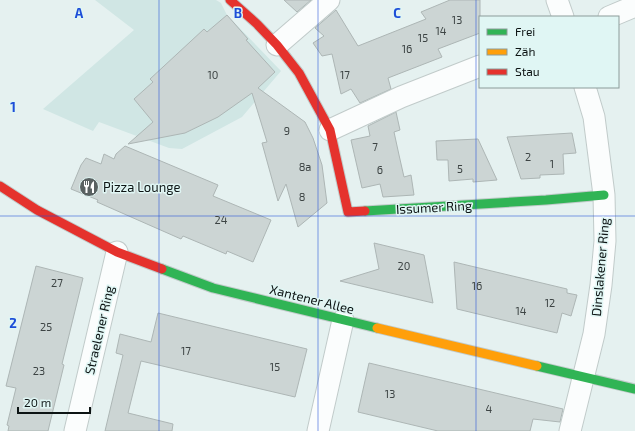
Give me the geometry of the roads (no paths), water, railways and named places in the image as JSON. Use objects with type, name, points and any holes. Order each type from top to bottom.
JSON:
[{"type":"street","name":"Issumer Ring","points":[[230,0],[257,24],[277,45],[299,73],[330,130],[348,212],[604,195]]},
{"type":"street","points":[[277,45],[329,0]]},
{"type":"street","points":[[557,0],[563,16]]},
{"type":"street","points":[[611,16],[635,6]]},
{"type":"street","points":[[330,130],[400,97],[479,66]]},
{"type":"street","name":"Dinslakener Ring","points":[[570,431],[594,334],[605,241],[604,195],[594,117],[585,88]]},
{"type":"street","name":"Xantener Allee","points":[[0,186],[37,210],[117,252],[213,288],[635,389]]},
{"type":"street","name":"Straelener Ring","points":[[75,431],[117,252]]},
{"type":"street","points":[[318,431],[343,320]]},
{"type":"place","name":"Pizza Lounge","points":[[89,187]]}]
